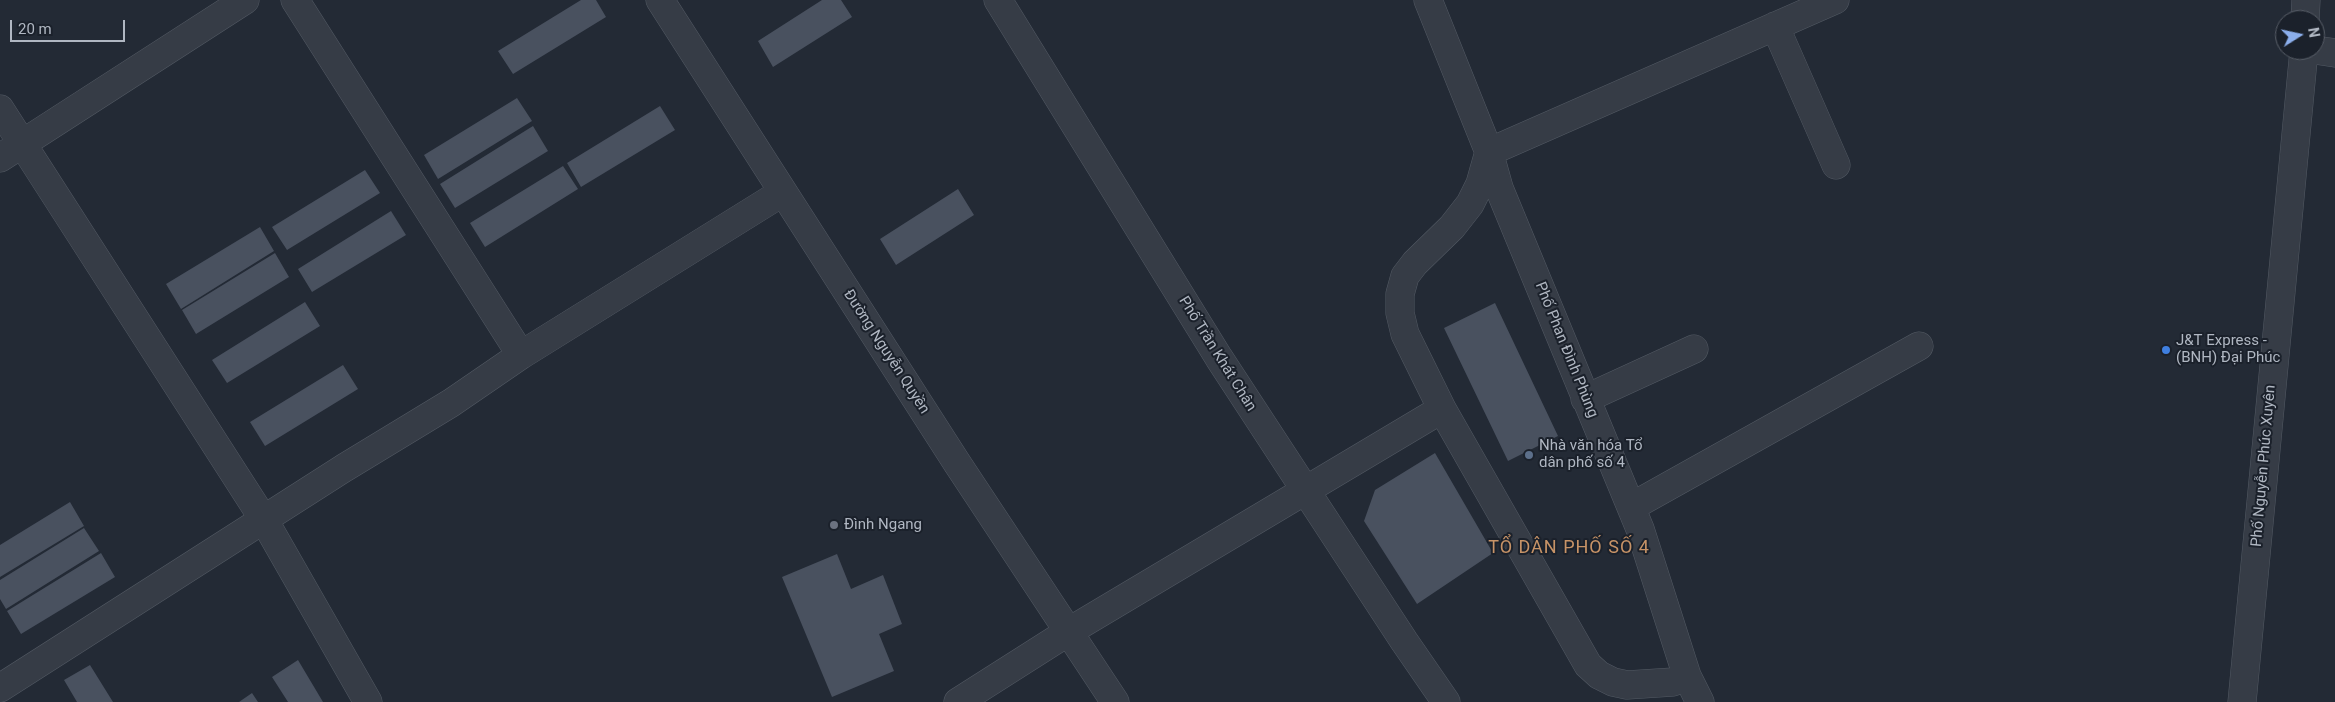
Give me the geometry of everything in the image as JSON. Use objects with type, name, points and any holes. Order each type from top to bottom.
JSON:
[{"type":"street","points":[[11,151],[245,0]]},
{"type":"street","points":[[295,0],[521,354]]},
{"type":"street","name":"Đường Nguyễn Quyền","points":[[660,0],[1115,702]]},
{"type":"street","name":"Phố Trần Khát Chân","points":[[998,0],[1219,358],[1446,702]]},
{"type":"street","name":"Phố Phan Đình Phùng","points":[[1428,0],[1489,152],[1499,188],[1640,528],[1687,676],[1700,702]]},
{"type":"street","points":[[1687,676],[1673,682],[1628,685],[1613,682],[1588,665],[1442,409],[1405,334],[1400,313],[1400,294],[1405,276],[1415,263],[1452,228],[1470,204],[1480,184],[1489,152],[1835,0]]},
{"type":"street","points":[[1775,26],[1836,165]]},
{"type":"street","name":"Phố Nguyễn Phúc Xuyên","points":[[2248,701],[2303,60]]},
{"type":"street","points":[[0,109],[11,151],[264,520],[368,702]]},
{"type":"street","points":[[1,686],[344,468],[451,403],[521,354],[783,192]]},
{"type":"street","points":[[1631,507],[1920,346]]},
{"type":"street","points":[[1586,399],[1694,349]]},
{"type":"street","points":[[958,702],[1068,632],[1306,492],[1442,409]]},
{"type":"building","points":[[581,0],[596,0],[606,17],[513,74],[498,51]]},
{"type":"building","points":[[822,0],[841,0],[852,17],[773,67],[758,41]]},
{"type":"building","points":[[517,98],[532,121],[438,179],[424,155]]},
{"type":"building","points":[[660,106],[675,130],[581,187],[567,163]]},
{"type":"building","points":[[533,126],[548,151],[455,208],[440,184]]},
{"type":"building","points":[[563,166],[578,189],[485,247],[470,223]]},
{"type":"building","points":[[365,170],[380,193],[287,250],[272,227]]},
{"type":"building","points":[[958,189],[974,215],[896,265],[880,239]]},
{"type":"building","points":[[391,211],[406,235],[312,292],[298,269]]},
{"type":"building","points":[[260,227],[274,251],[181,309],[166,284]]},
{"type":"building","points":[[275,253],[289,277],[196,334],[182,310]]},
{"type":"building","points":[[305,302],[320,326],[227,383],[212,360]]},
{"type":"building","points":[[1495,303],[1558,436],[1508,461],[1444,328]]},
{"type":"building","points":[[343,365],[358,389],[265,446],[250,422]]},
{"type":"building","points":[[1435,453],[1493,553],[1417,604],[1364,521],[1375,490]]},
{"type":"building","points":[[70,502],[84,526],[0,577],[0,545]]},
{"type":"building","points":[[84,528],[99,551],[6,609],[0,599],[0,580]]},
{"type":"building","points":[[101,553],[115,577],[21,634],[7,611]]},
{"type":"building","points":[[837,554],[851,589],[883,575],[902,624],[879,634],[894,671],[832,697],[782,577]]},
{"type":"building","points":[[298,660],[323,702],[288,702],[272,677]]},
{"type":"building","points":[[90,665],[113,702],[77,702],[64,680]]},
{"type":"building","points":[[252,693],[258,702],[239,702]]},
{"type":"place","name":"J&T Express - (BNH) Đại Phúc","points":[[2166,350]]},
{"type":"place","name":"Nhà văn hóa Tổ dân phố số 4","points":[[1529,455]]},
{"type":"place","name":"Đình Ngang","points":[[834,525]]},
{"type":"district","name":"TỔ DÂN PHỐ SỐ 4","points":[[1569,548]]}]
